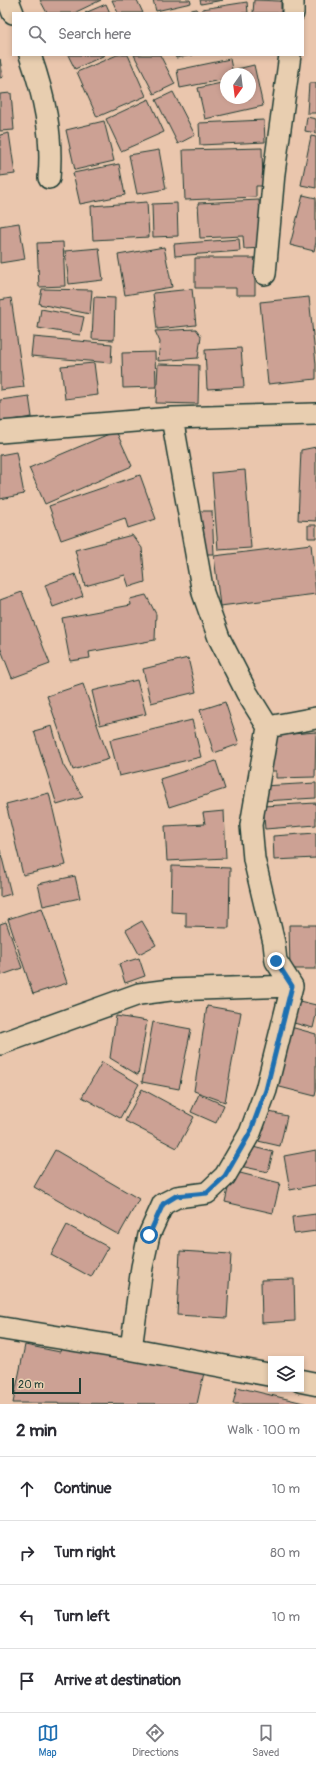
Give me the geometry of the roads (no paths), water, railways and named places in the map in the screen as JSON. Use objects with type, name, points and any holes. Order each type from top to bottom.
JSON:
[{"type":"main road","points":[[0,1328],[131,1349],[268,1374]]},
{"type":"main road","points":[[304,1382],[316,1384]]},
{"type":"street","points":[[8,0],[13,12]]},
{"type":"street","points":[[293,0],[293,12]]},
{"type":"street","points":[[30,56],[45,105],[50,137],[49,178]]},
{"type":"street","points":[[265,274],[274,173],[290,56]]},
{"type":"street","points":[[0,432],[172,418],[316,414]]},
{"type":"street","points":[[131,1349],[142,1267],[149,1235],[163,1204],[176,1196],[207,1193],[225,1176],[250,1133],[266,1090],[292,986],[276,961],[274,943],[254,859],[251,825],[268,727],[247,693],[219,638],[203,593],[172,418]]},
{"type":"street","points":[[268,727],[316,718]]},
{"type":"street","points":[[0,1044],[139,994],[170,990],[292,986]]}]
